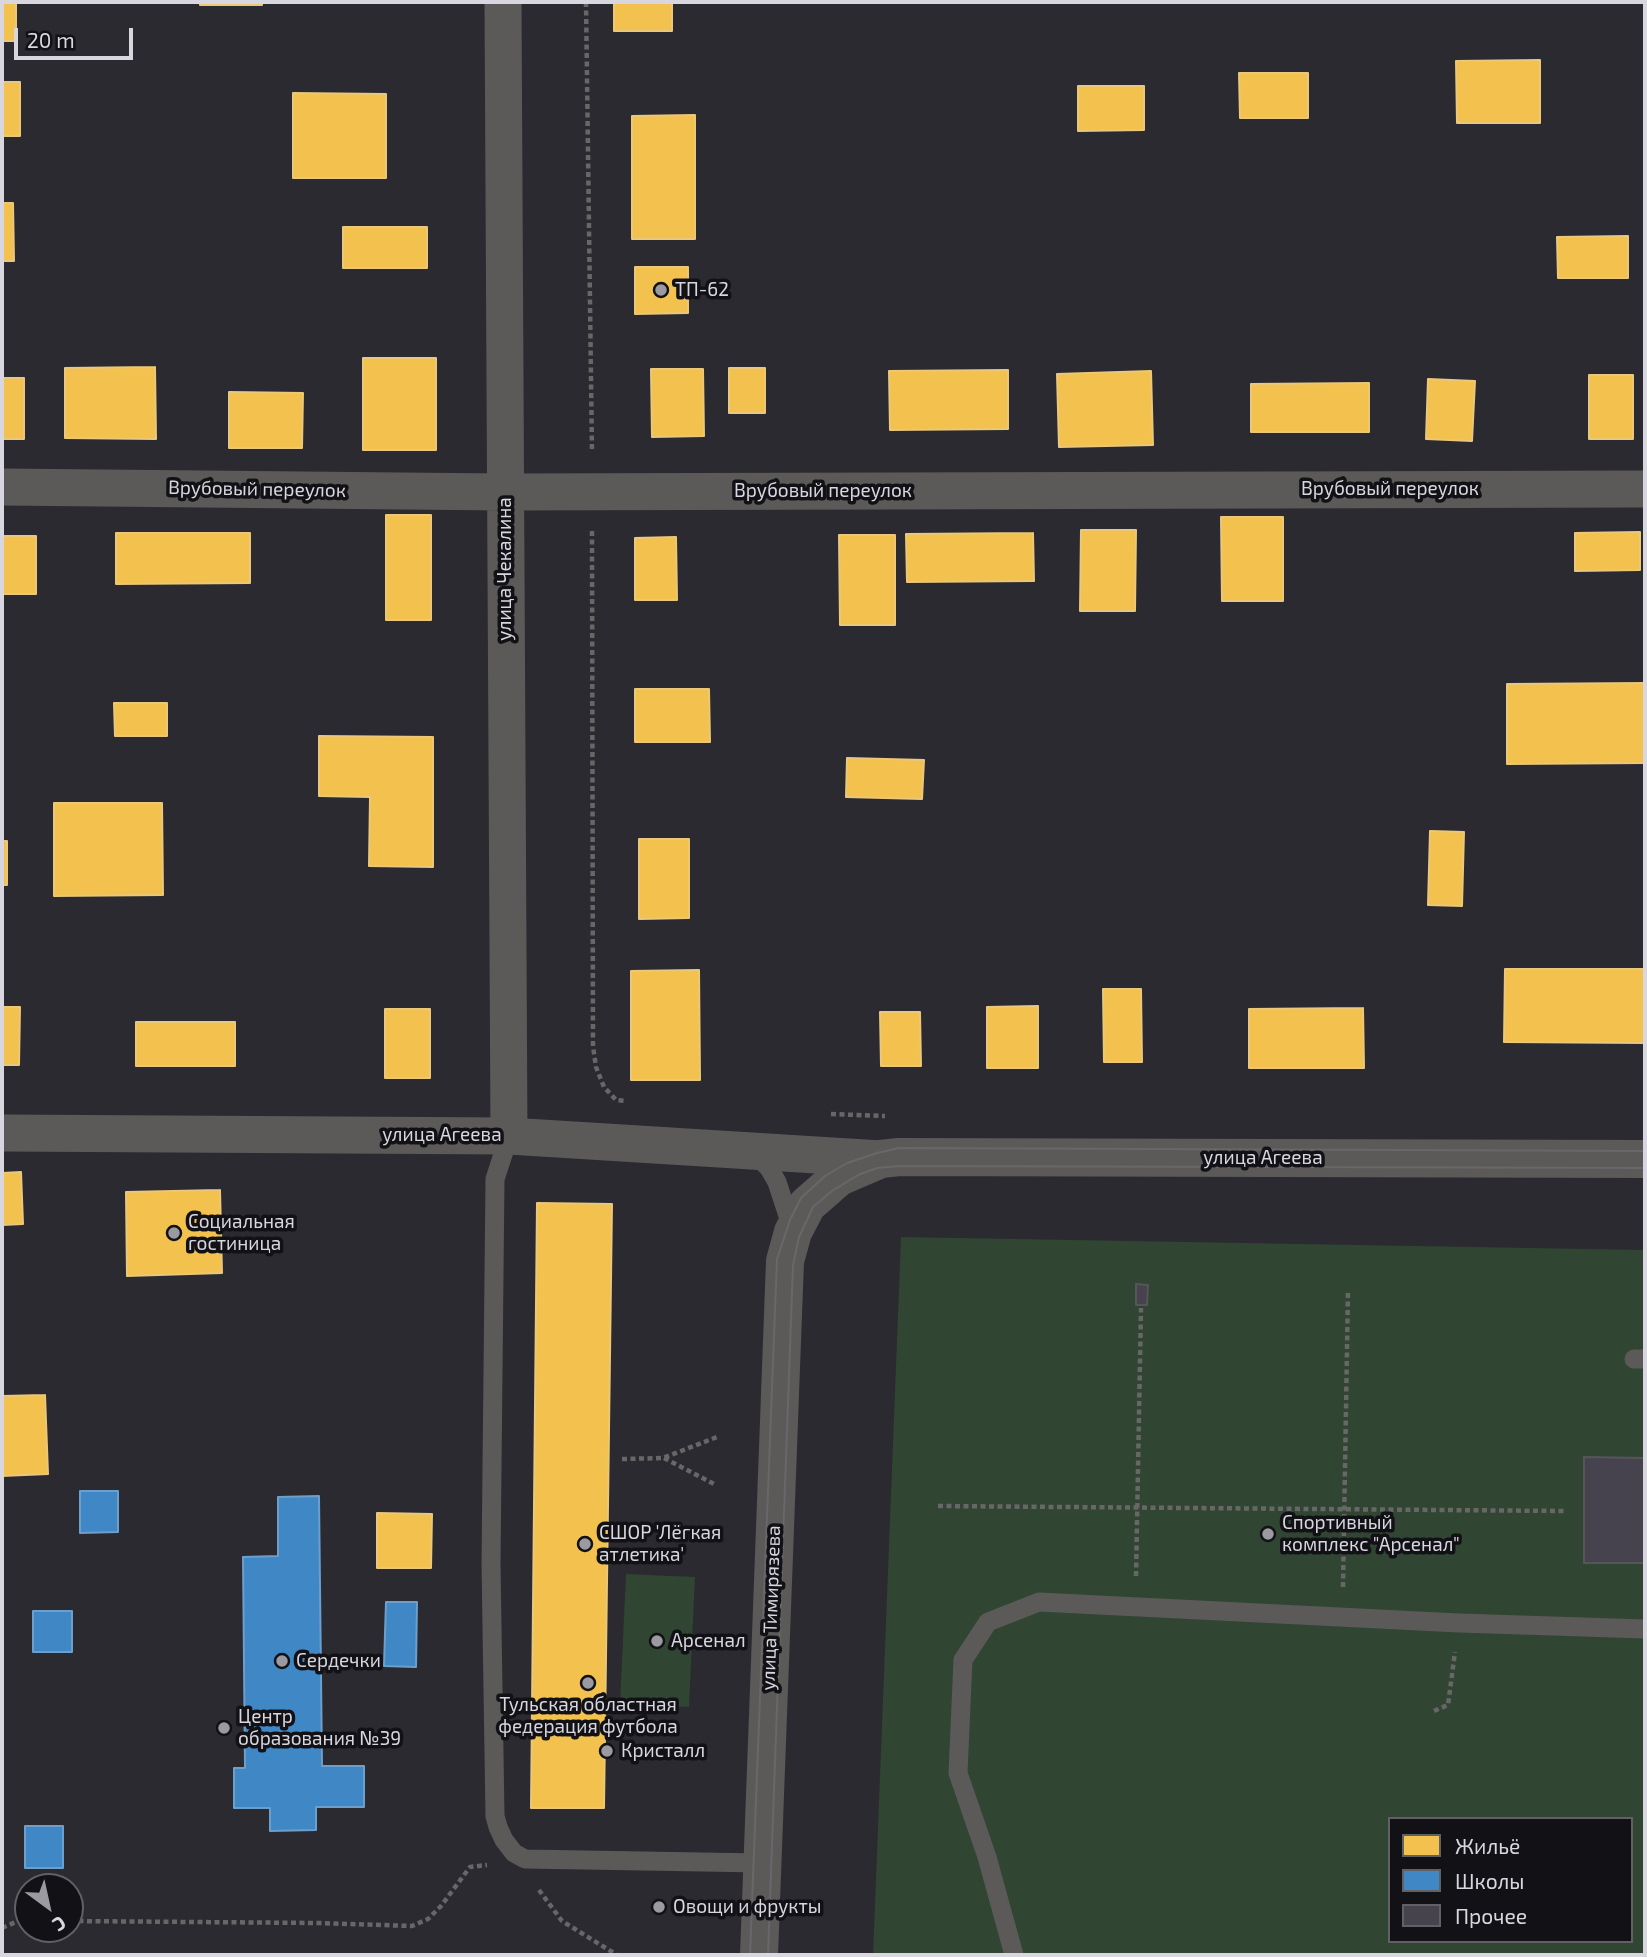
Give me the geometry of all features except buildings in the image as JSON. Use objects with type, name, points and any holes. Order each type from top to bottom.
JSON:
[{"type":"street","name":"улица Чекалина","points":[[503,2],[509,1136]]},
{"type":"street","name":"Врубовый переулок","points":[[2,487],[504,492],[1645,489]]},
{"type":"street","name":"улица Агеева","points":[[2,1133],[509,1136],[881,1159],[1645,1159]]},
{"type":"street","name":"улица Агеева","points":[[789,1246],[807,1205],[839,1177],[881,1159]]},
{"type":"street","name":"улица Тимирязева","points":[[759,1955],[789,1246]]},
{"type":"lane","points":[[509,1136],[495,1179],[491,1564],[495,1816],[504,1840],[514,1853],[525,1859],[761,1863]]},
{"type":"lane","points":[[751,1151],[769,1168],[777,1182],[789,1246]]},
{"type":"lane","points":[[1014,1955],[987,1857],[958,1773],[963,1660],[988,1622],[1039,1602],[1459,1623],[1645,1629]]},
{"type":"path","points":[[586,2],[592,492],[593,1046],[596,1067],[604,1087],[616,1100],[628,1101]]},
{"type":"path","points":[[826,1114],[896,1116]]},
{"type":"path","points":[[1343,1617],[1348,1290]]},
{"type":"path","points":[[1135,1607],[1141,1308]]},
{"type":"path","points":[[622,1459],[663,1458],[718,1437]]},
{"type":"path","points":[[663,1458],[716,1485]]},
{"type":"path","points":[[938,1506],[1566,1511]]},
{"type":"path","points":[[1434,1711],[1448,1705],[1459,1623]]},
{"type":"path","points":[[84,1921],[412,1926],[428,1919],[442,1906],[470,1867],[525,1859],[538,1889],[562,1921],[617,1955]]},
{"type":"green space","name":"Спортивный комплекс \"Арсенал\"","points":[[901,1237],[1645,1250],[1645,1955],[873,1955]]},
{"type":"green space","name":"Арсенал","points":[[626,1574],[695,1577],[689,1707],[620,1704]]},
{"type":"tram line","points":[[750,1955],[777,1259],[790,1220],[801,1198],[825,1176],[847,1163],[899,1148],[1645,1151]]},
{"type":"tram line","points":[[768,1955],[793,1265],[799,1237],[813,1207],[858,1175],[877,1168],[899,1166],[1645,1168]]},
{"type":"place","name":"ТП-62","points":[[661,290]]},
{"type":"place","name":"Социальная гостиница","points":[[174,1233]]},
{"type":"place","name":"Спортивный комплекс \"Арсенал\"","points":[[1268,1534]]},
{"type":"place","name":"СШОР 'Лёгкая атлетика'","points":[[585,1544]]},
{"type":"place","name":"Арсенал","points":[[657,1641]]},
{"type":"place","name":"Сердечки","points":[[282,1661]]},
{"type":"place","name":"Тульская областная федерация футбола","points":[[588,1683]]},
{"type":"place","name":"Центр образования №39","points":[[224,1728]]},
{"type":"place","name":"Кристалл","points":[[607,1751]]},
{"type":"place","name":"Овощи и фрукты","points":[[659,1907]]}]
